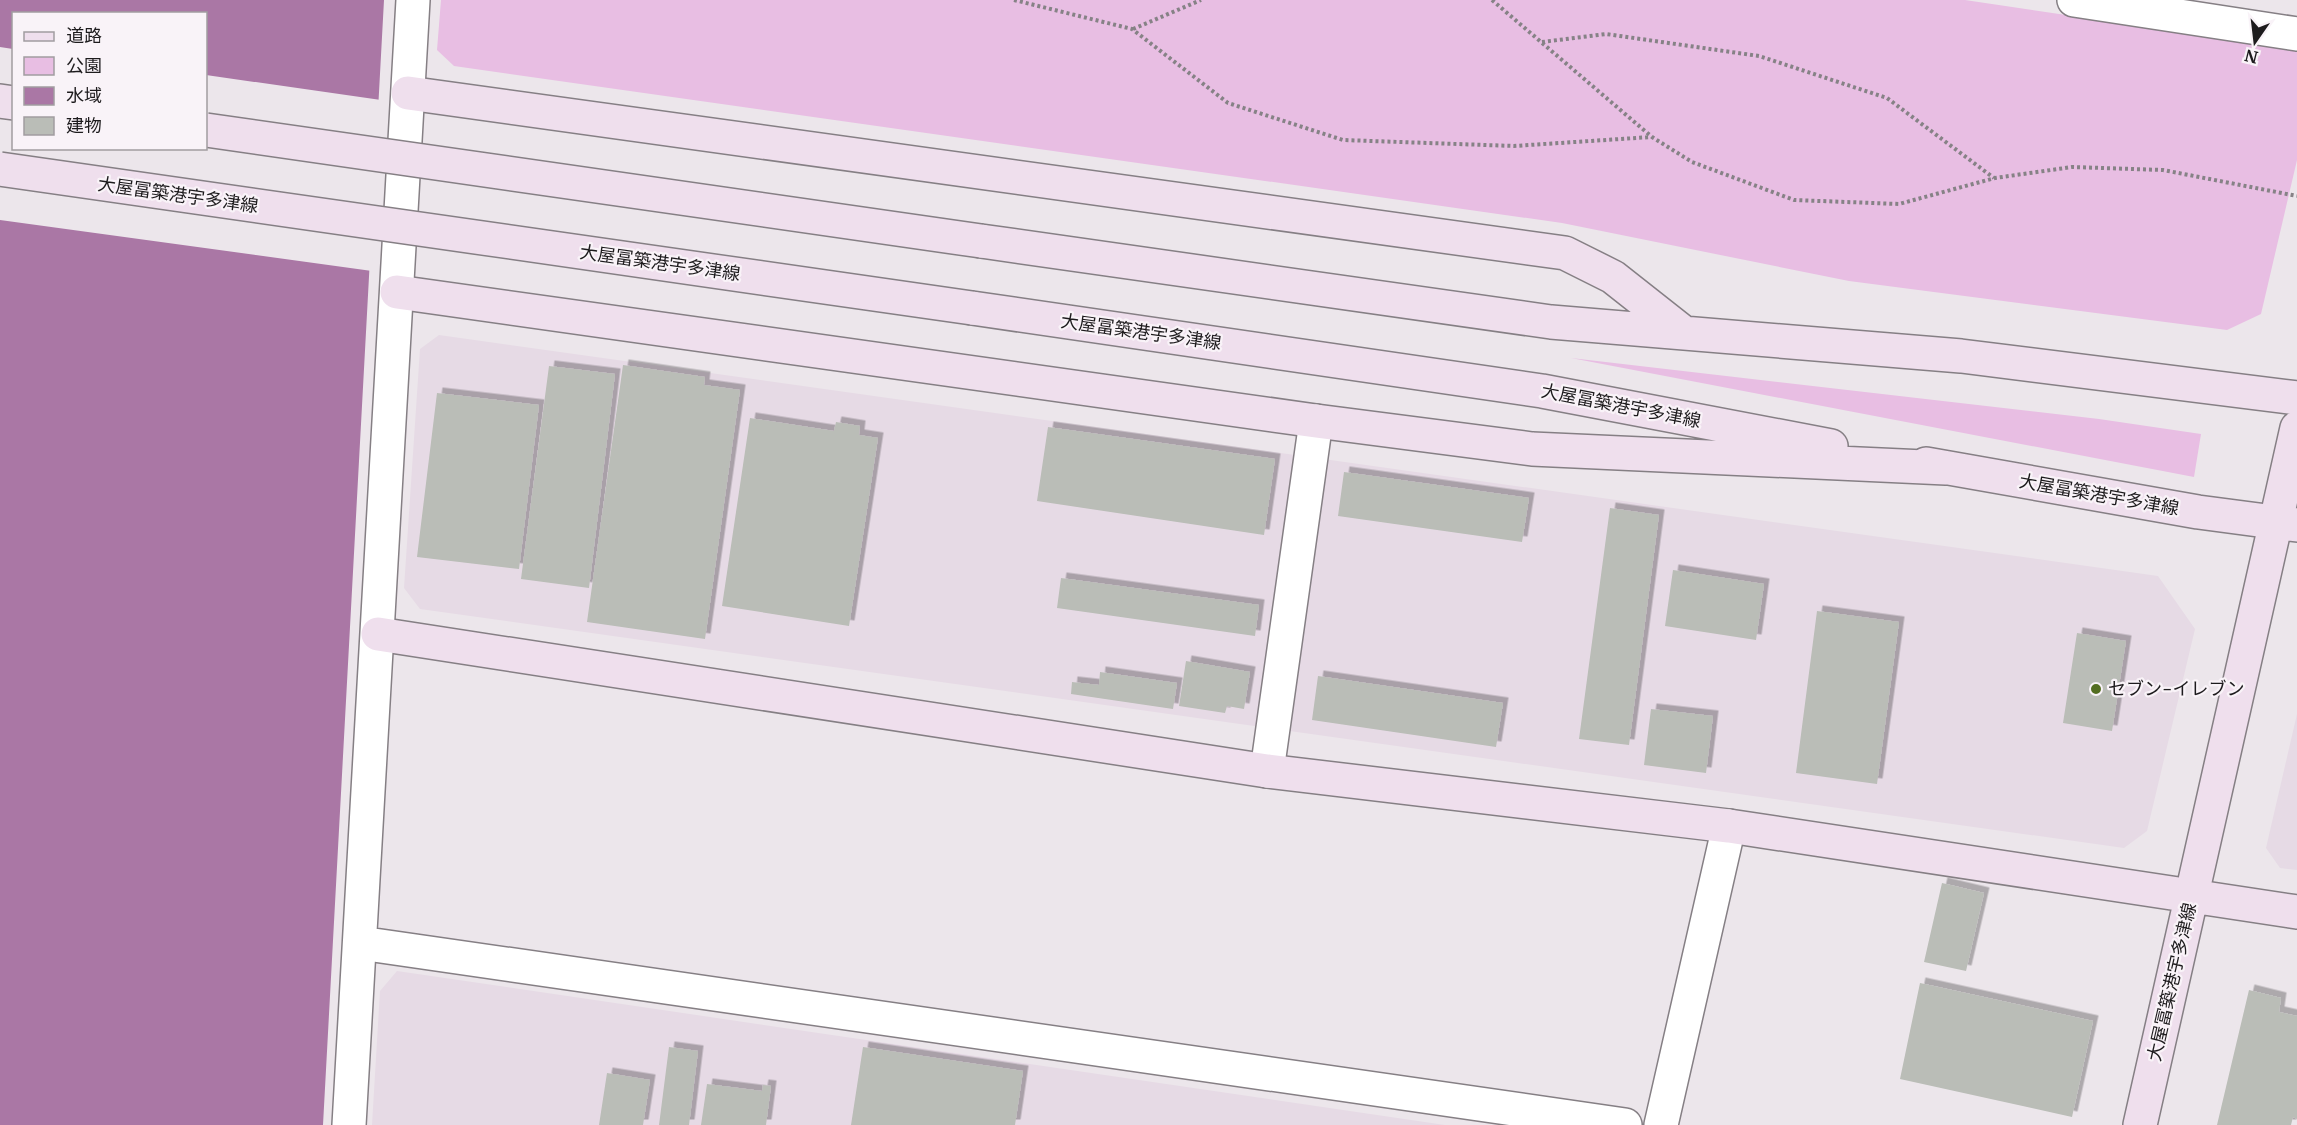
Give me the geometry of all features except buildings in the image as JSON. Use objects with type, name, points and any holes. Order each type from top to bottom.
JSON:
[{"type":"main road","points":[[408,93],[1565,253],[1613,277],[1684,333]]},
{"type":"main road","points":[[207,130],[1551,322],[1961,356],[2297,398]]},
{"type":"main road","name":"大屋冨築港宇多津線","points":[[0,169],[1542,391],[1946,468],[2198,512],[2287,524]]},
{"type":"main road","points":[[397,292],[1316,421],[1532,449],[1946,468]]},
{"type":"main road","name":"大屋冨築港宇多津線","points":[[2139,1125],[2192,896],[2287,524],[2297,428]]},
{"type":"main road","points":[[378,634],[1267,771],[1729,826],[2297,912]]},
{"type":"street","points":[[349,1125],[413,0]]},
{"type":"street","points":[[2074,0],[2297,34]]},
{"type":"street","points":[[1267,771],[1316,421]]},
{"type":"street","points":[[1661,1125],[1729,826]]},
{"type":"street","points":[[360,943],[1625,1125]]},
{"type":"path","points":[[1014,0],[1132,29],[1227,103],[1343,140],[1514,146],[1652,137]]},
{"type":"path","points":[[1132,29],[1201,0]]},
{"type":"path","points":[[1492,0],[1652,137],[1692,162],[1794,200],[1899,204],[1995,178],[2072,167],[2163,170],[2297,196]]},
{"type":"path","points":[[1541,42],[1606,34],[1759,56],[1887,98],[1995,178]]},
{"type":"shaded area","points":[[439,335],[2158,576],[2195,629],[2147,831],[2124,848],[420,609],[404,588],[420,349]]},
{"type":"shaded area","points":[[2297,714],[2297,870],[2280,868],[2266,848]]},
{"type":"shaded area","points":[[397,971],[1445,1125],[372,1125],[380,991]]},
{"type":"green space","points":[[441,0],[1965,0],[2297,49],[2297,160],[2261,314],[2227,330],[1849,281],[1562,223],[454,66],[437,50]]},
{"type":"green space","points":[[1571,358],[2099,419],[2201,434],[2194,477]]},
{"type":"water","points":[[0,0],[384,0],[323,1125],[0,1125]]},
{"type":"pier","points":[[0,47],[12,49],[12,150],[207,150],[207,75],[381,100],[372,271],[0,220]]},
{"type":"place","name":"セブン-イレブン","points":[[2096,689]]}]
